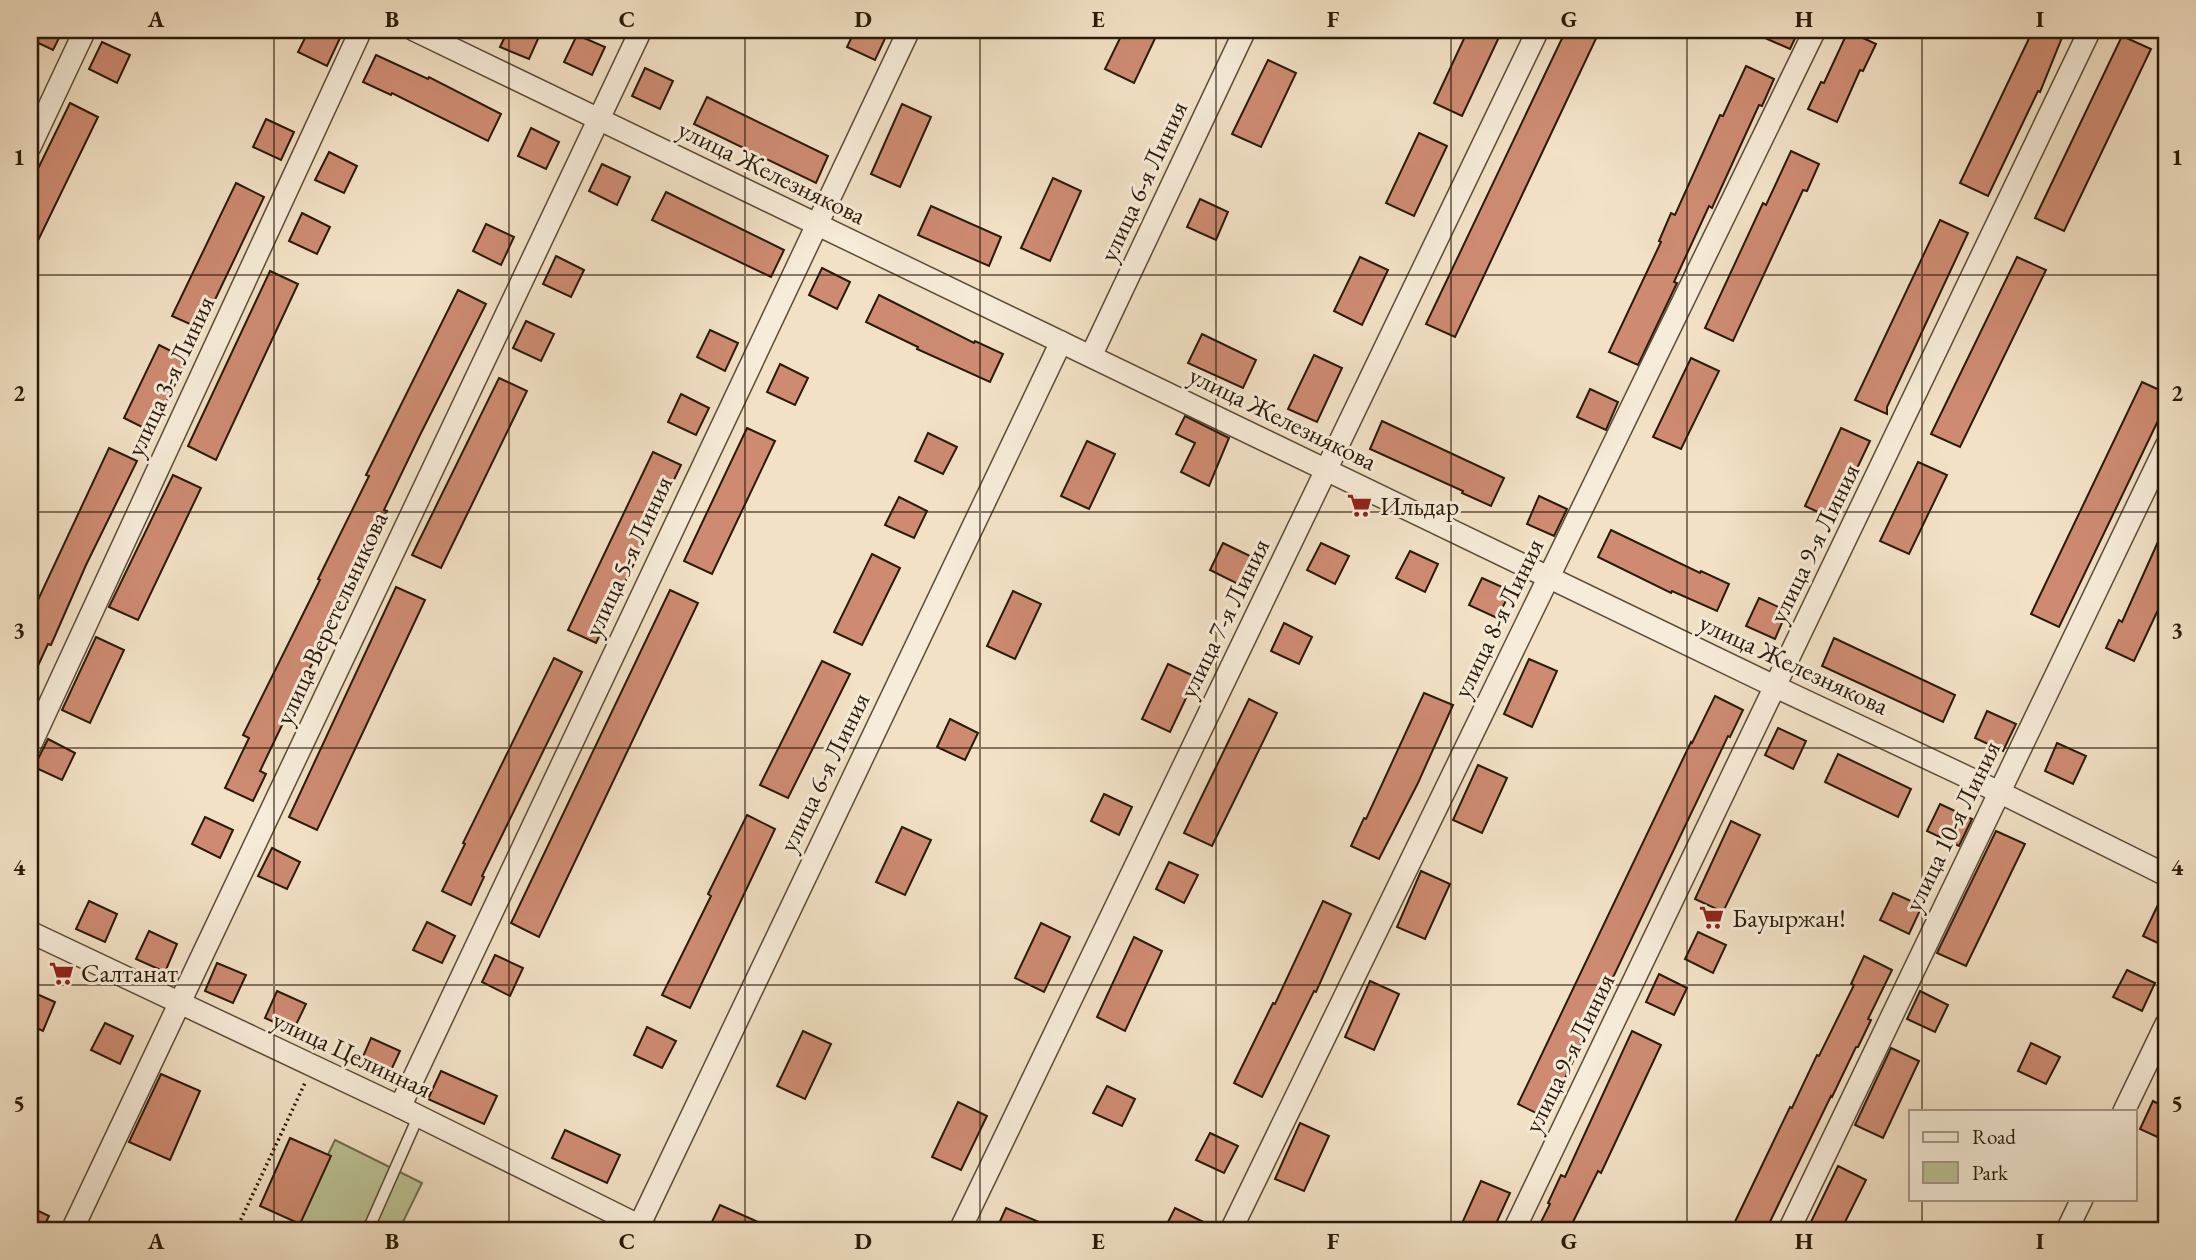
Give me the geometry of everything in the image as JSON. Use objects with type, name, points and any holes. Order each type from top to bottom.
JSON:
[{"type":"street","points":[[30,147],[85,30]]},
{"type":"street","name":"улица 3-я Линия","points":[[30,746],[361,30]]},
{"type":"street","name":"улица Железнякова","points":[[414,30],[1999,792],[2166,875]]},
{"type":"street","name":"улица Веретельникова","points":[[72,1230],[641,30]]},
{"type":"street","name":"улица 5-я Линия","points":[[409,1112],[816,224],[909,30]]},
{"type":"street","name":"улица 6-я Линия","points":[[1091,356],[1245,30]]},
{"type":"street","name":"улица 7-я Линия","points":[[960,1230],[1538,30]]},
{"type":"street","name":"улица 8-я Линия","points":[[1231,1230],[1815,30]]},
{"type":"street","name":"улица 9-я Линия","points":[[1514,1230],[2090,30]]},
{"type":"street","name":"улица 6-я Линия","points":[[643,1228],[1061,342]]},
{"type":"street","name":"улица 10-я Линия","points":[[1789,1230],[2166,446]]},
{"type":"street","name":"улица Целинная","points":[[30,932],[409,1112],[643,1228]]},
{"type":"street","points":[[2124,1110],[2166,1024]]},
{"type":"street","points":[[2067,1230],[2082,1200]]},
{"type":"lane","points":[[368,1230],[409,1112]]},
{"type":"path","points":[[236,1230],[313,1066]]},
{"type":"green space","points":[[335,1140],[422,1183],[399,1230],[291,1230]]},
{"type":"building","points":[[30,30],[63,30],[53,50],[30,39]]},
{"type":"building","points":[[309,30],[342,30],[327,66],[298,52]]},
{"type":"building","points":[[508,30],[542,30],[529,59],[500,47]]},
{"type":"building","points":[[855,30],[889,30],[875,60],[847,47]]},
{"type":"building","points":[[1124,30],[1159,30],[1134,83],[1105,69]]},
{"type":"building","points":[[1468,30],[1488,30],[1500,35],[1462,116],[1434,103]]},
{"type":"building","points":[[1566,30],[1600,30],[1455,337],[1426,324]]},
{"type":"building","points":[[1747,30],[1799,30],[1790,49]]},
{"type":"building","points":[[2033,30],[2065,30],[2040,92],[2038,91],[1988,196],[1960,183]]},
{"type":"building","points":[[1848,31],[1876,44],[1863,71],[1860,70],[1837,122],[1808,109],[1821,82],[1824,83]]},
{"type":"building","points":[[577,35],[605,47],[592,75],[564,62]]},
{"type":"building","points":[[2122,36],[2151,49],[2064,231],[2035,218]]},
{"type":"building","points":[[102,42],[130,55],[117,83],[89,69]]},
{"type":"building","points":[[376,55],[428,79],[429,77],[501,114],[488,141],[392,93],[391,95],[363,82]]},
{"type":"building","points":[[1268,60],[1296,73],[1261,147],[1232,134]]},
{"type":"building","points":[[1746,66],[1774,79],[1762,106],[1759,105],[1712,208],[1709,206],[1674,282],[1677,283],[1638,365],[1609,352],[1661,242],[1659,241],[1671,213],[1675,215],[1720,115],[1723,116]]},
{"type":"building","points":[[645,68],[673,81],[660,109],[632,96]]},
{"type":"building","points":[[707,97],[828,156],[816,183],[694,124]]},
{"type":"building","points":[[70,103],[98,117],[30,257],[30,185]]},
{"type":"building","points":[[902,104],[931,117],[900,187],[871,174]]},
{"type":"building","points":[[266,119],[294,132],[281,160],[253,147]]},
{"type":"building","points":[[531,128],[559,142],[546,169],[518,156]]},
{"type":"building","points":[[1419,133],[1447,146],[1414,216],[1386,203]]},
{"type":"building","points":[[1791,151],[1819,164],[1807,191],[1803,190],[1733,341],[1705,328],[1763,203],[1766,205]]},
{"type":"building","points":[[329,152],[357,166],[344,193],[315,180]]},
{"type":"building","points":[[602,164],[630,177],[617,205],[589,191]]},
{"type":"building","points":[[1053,178],[1081,191],[1050,261],[1021,248]]},
{"type":"building","points":[[236,183],[264,197],[201,329],[172,316]]},
{"type":"building","points":[[666,192],[784,250],[771,277],[652,220]]},
{"type":"building","points":[[1200,199],[1228,212],[1216,240],[1187,227]]},
{"type":"building","points":[[931,206],[1001,237],[989,266],[918,235]]},
{"type":"building","points":[[302,213],[330,227],[317,254],[289,241]]},
{"type":"building","points":[[1940,220],[1968,233],[1887,407],[1887,414],[1855,400]]},
{"type":"building","points":[[486,224],[514,237],[501,265],[473,251]]},
{"type":"building","points":[[556,256],[584,270],[571,297],[543,284]]},
{"type":"building","points":[[1360,257],[1388,270],[1362,325],[1334,311]]},
{"type":"building","points":[[2017,257],[2046,270],[1960,447],[1931,434]]},
{"type":"building","points":[[822,268],[850,282],[837,309],[809,295]]},
{"type":"building","points":[[270,271],[298,284],[216,460],[188,446]]},
{"type":"building","points":[[458,290],[486,304],[420,435],[384,510],[387,511],[260,771],[266,774],[253,801],[225,788],[249,738],[243,735],[320,580],[318,579],[369,476],[366,475]]},
{"type":"building","points":[[879,295],[974,343],[975,341],[1003,354],[990,382],[866,322]]},
{"type":"building","points":[[526,321],[554,334],[541,361],[513,348]]},
{"type":"building","points":[[710,330],[738,343],[725,371],[697,357]]},
{"type":"building","points":[[1202,334],[1256,360],[1243,388],[1188,363]]},
{"type":"building","points":[[159,345],[187,359],[152,432],[124,418]]},
{"type":"building","points":[[1314,355],[1342,368],[1317,422],[1288,409]]},
{"type":"building","points":[[1691,358],[1719,371],[1681,449],[1653,437]]},
{"type":"building","points":[[780,364],[808,378],[795,405],[767,392]]},
{"type":"building","points":[[499,378],[527,391],[441,568],[412,555]]},
{"type":"building","points":[[2142,382],[2166,393],[2166,404],[2059,627],[2031,614]]},
{"type":"building","points":[[1590,389],[1618,402],[1606,430],[1577,417]]},
{"type":"building","points":[[681,394],[709,408],[696,435],[668,422]]},
{"type":"building","points":[[1185,416],[1229,438],[1209,486],[1181,472],[1195,443],[1176,434]]},
{"type":"building","points":[[1382,421],[1504,478],[1491,506],[1370,449]]},
{"type":"building","points":[[747,428],[775,441],[712,574],[684,561]]},
{"type":"building","points":[[1841,428],[1870,441],[1833,519],[1805,506]]},
{"type":"building","points":[[928,433],[957,447],[943,474],[915,461]]},
{"type":"building","points":[[1087,441],[1115,454],[1089,509],[1061,496]]},
{"type":"building","points":[[109,448],[137,461],[86,565],[51,645],[48,644],[30,683],[30,617]]},
{"type":"building","points":[[653,452],[681,465],[596,643],[568,630]]},
{"type":"building","points":[[1918,462],[1947,475],[1909,554],[1880,541]]},
{"type":"building","points":[[173,475],[201,488],[138,620],[109,607]]},
{"type":"building","points":[[1539,496],[1567,509],[1554,536],[1527,524]]},
{"type":"building","points":[[899,497],[927,511],[914,538],[885,525]]},
{"type":"building","points":[[2166,524],[2166,600],[2160,613],[2157,612],[2134,661],[2106,648],[2119,620],[2122,622]]},
{"type":"building","points":[[1611,530],[1729,584],[1717,611],[1672,591],[1671,593],[1598,557]]},
{"type":"building","points":[[1223,543],[1252,557],[1238,584],[1210,570]]},
{"type":"building","points":[[1321,543],[1349,556],[1335,584],[1307,570]]},
{"type":"building","points":[[1410,551],[1438,564],[1425,592],[1396,578]]},
{"type":"building","points":[[872,554],[900,568],[862,645],[834,632]]},
{"type":"building","points":[[1482,578],[1511,591],[1497,618],[1469,605]]},
{"type":"building","points":[[396,587],[425,600],[317,830],[289,817]]},
{"type":"building","points":[[670,590],[698,603],[539,937],[511,923]]},
{"type":"building","points":[[1013,591],[1041,604],[1015,659],[987,646]]},
{"type":"building","points":[[1759,598],[1787,611],[1775,639],[1746,626]]},
{"type":"building","points":[[1284,623],[1312,637],[1299,664],[1271,651]]},
{"type":"building","points":[[96,637],[124,650],[90,723],[62,710]]},
{"type":"building","points":[[1834,638],[1955,695],[1943,722],[1822,666]]},
{"type":"building","points":[[554,658],[582,672],[482,876],[484,877],[471,905],[442,891]]},
{"type":"building","points":[[1529,659],[1557,671],[1532,727],[1504,714]]},
{"type":"building","points":[[822,661],[850,674],[788,798],[760,785]]},
{"type":"building","points":[[1168,664],[1196,677],[1170,732],[1142,719]]},
{"type":"building","points":[[1424,693],[1453,705],[1418,783],[1379,859],[1351,846]]},
{"type":"building","points":[[1715,696],[1743,710],[1730,737],[1728,736],[1546,1118],[1518,1104]]},
{"type":"building","points":[[1249,699],[1277,713],[1212,846],[1184,833]]},
{"type":"building","points":[[1987,711],[2016,724],[2003,751],[1975,738]]},
{"type":"building","points":[[950,719],[978,733],[965,760],[937,747]]},
{"type":"building","points":[[1778,728],[1806,741],[1793,769],[1765,755]]},
{"type":"building","points":[[48,739],[75,753],[62,780],[34,767]]},
{"type":"building","points":[[2057,743],[2086,756],[2073,784],[2045,771]]},
{"type":"building","points":[[1838,754],[1911,789],[1898,817],[1825,782]]},
{"type":"building","points":[[1478,765],[1507,778],[1482,833],[1453,820]]},
{"type":"building","points":[[1104,794],[1132,807],[1119,835],[1091,821]]},
{"type":"building","points":[[1940,804],[1972,819],[1959,846],[1927,831]]},
{"type":"building","points":[[747,815],[775,829],[690,1008],[662,995]]},
{"type":"building","points":[[205,817],[233,830],[220,858],[192,844]]},
{"type":"building","points":[[1731,821],[1760,835],[1723,912],[1695,899]]},
{"type":"building","points":[[902,827],[931,840],[905,895],[876,882]]},
{"type":"building","points":[[1996,831],[2025,844],[1966,966],[1937,953]]},
{"type":"building","points":[[272,848],[300,862],[287,889],[258,876]]},
{"type":"building","points":[[1169,862],[1198,875],[1184,903],[1156,889]]},
{"type":"building","points":[[1421,871],[1450,884],[1425,939],[1397,927]]},
{"type":"building","points":[[2166,888],[2166,947],[2143,936]]},
{"type":"building","points":[[1893,893],[1922,906],[1909,934],[1880,920]]},
{"type":"building","points":[[89,901],[117,914],[105,942],[76,929]]},
{"type":"building","points":[[1323,901],[1351,914],[1316,992],[1314,991],[1262,1097],[1234,1083],[1273,1003],[1275,1004]]},
{"type":"building","points":[[427,922],[455,936],[442,963],[413,950]]},
{"type":"building","points":[[1041,923],[1070,937],[1044,992],[1015,978]]},
{"type":"building","points":[[149,931],[177,944],[165,972],[136,959]]},
{"type":"building","points":[[1698,932],[1726,945],[1713,973],[1685,959]]},
{"type":"building","points":[[1134,937],[1162,951],[1125,1031],[1097,1017]]},
{"type":"building","points":[[495,955],[523,968],[510,996],[482,982]]},
{"type":"building","points":[[1864,956],[1892,970],[1868,1019],[1871,1020],[1858,1047],[1831,1096],[1766,1230],[1731,1230],[1790,1107],[1792,1108],[1854,985],[1851,984]]},
{"type":"building","points":[[217,963],[246,975],[233,1003],[205,991]]},
{"type":"building","points":[[2127,970],[2155,983],[2142,1011],[2113,997]]},
{"type":"building","points":[[1659,974],[1687,988],[1674,1015],[1646,1002]]},
{"type":"building","points":[[1370,981],[1399,994],[1374,1050],[1345,1037]]},
{"type":"building","points":[[30,991],[55,1002],[43,1031],[30,1025]]},
{"type":"building","points":[[277,991],[306,1004],[293,1031],[265,1018]]},
{"type":"building","points":[[1920,991],[1948,1005],[1935,1032],[1907,1019]]},
{"type":"building","points":[[105,1023],[133,1036],[120,1064],[91,1050]]},
{"type":"building","points":[[647,1027],[676,1041],[662,1068],[634,1055]]},
{"type":"building","points":[[803,1031],[831,1044],[805,1099],[777,1086]]},
{"type":"building","points":[[1632,1031],[1661,1045],[1601,1173],[1598,1171],[1569,1230],[1537,1230],[1561,1175],[1565,1177]]},
{"type":"building","points":[[371,1038],[400,1051],[387,1079],[359,1066]]},
{"type":"building","points":[[2031,1043],[2060,1057],[2046,1084],[2018,1071]]},
{"type":"building","points":[[1891,1048],[1919,1061],[1883,1138],[1855,1125]]},
{"type":"building","points":[[441,1071],[497,1096],[484,1124],[428,1099]]},
{"type":"building","points":[[161,1074],[200,1091],[170,1160],[129,1142]]},
{"type":"building","points":[[1107,1086],[1135,1099],[1122,1126],[1093,1113]]},
{"type":"building","points":[[2153,1101],[2166,1108],[2166,1141],[2140,1129]]},
{"type":"building","points":[[958,1102],[987,1116],[961,1170],[932,1157]]},
{"type":"building","points":[[1300,1123],[1329,1136],[1304,1191],[1275,1179]]},
{"type":"building","points":[[565,1130],[620,1155],[607,1183],[552,1158]]},
{"type":"building","points":[[1210,1133],[1238,1146],[1224,1173],[1196,1160]]},
{"type":"building","points":[[290,1138],[331,1156],[300,1224],[260,1206]]},
{"type":"building","points":[[1838,1166],[1866,1180],[1841,1230],[1807,1230]]},
{"type":"building","points":[[1481,1181],[1510,1193],[1493,1230],[1459,1230]]},
{"type":"building","points":[[720,1205],[776,1230],[708,1230]]},
{"type":"building","points":[[30,1207],[49,1216],[42,1230],[30,1230]]},
{"type":"building","points":[[1006,1208],[1058,1230],[996,1230]]},
{"type":"building","points":[[1175,1208],[1218,1229],[1218,1230],[1164,1230]]},
{"type":"place","name":"Ильдар","points":[[1360,506]]},
{"type":"place","name":"Бауыржан!","points":[[1712,918]]},
{"type":"place","name":"Салтанат","points":[[61,973]]}]
